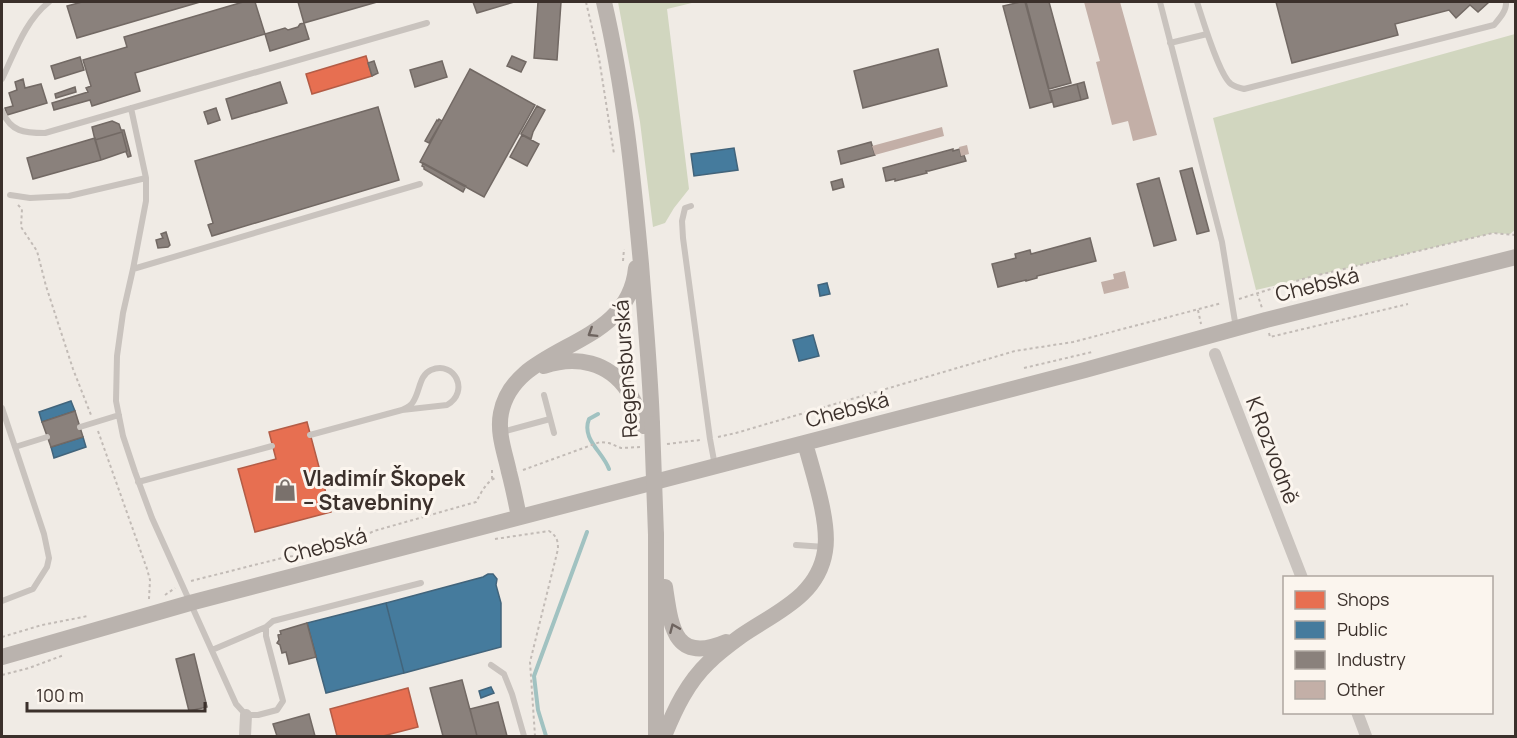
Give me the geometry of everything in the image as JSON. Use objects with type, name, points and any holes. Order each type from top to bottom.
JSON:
[{"type":"main road","name":"Regensburská","points":[[604,2],[615,50],[634,183],[650,378],[648,425],[655,448],[658,557],[656,736]]},
{"type":"main road","points":[[519,517],[499,433],[501,413],[510,391],[517,380],[539,362],[603,327],[615,315],[629,293],[636,274],[638,228]]},
{"type":"main road","name":"Chebská","points":[[2,657],[190,603],[1515,257]]},
{"type":"main road","points":[[517,380],[551,363],[573,361],[593,363],[605,368],[618,378],[648,425]]},
{"type":"main road","points":[[664,736],[689,683],[709,662],[741,636],[782,611],[802,595],[819,572],[826,547],[824,519],[805,443]]},
{"type":"main road","points":[[658,557],[671,623],[681,642],[690,647],[702,649],[741,636]]},
{"type":"street","name":"K Rozvodně","points":[[1215,354],[1301,576]]},
{"type":"street","points":[[1358,714],[1366,736]]},
{"type":"street","points":[[244,736],[246,715]]},
{"type":"lane","points":[[2,79],[31,20],[49,2]]},
{"type":"lane","points":[[1160,2],[1222,242],[1236,328]]},
{"type":"lane","points":[[1197,2],[1221,70],[1230,84],[1244,89],[1494,25],[1502,16],[1506,2]]},
{"type":"lane","points":[[2,111],[8,123],[17,129],[27,133],[45,133],[427,23]]},
{"type":"lane","points":[[1170,43],[1207,34]]},
{"type":"lane","points":[[131,108],[146,178],[146,201],[134,269],[123,313],[117,356],[116,401],[123,436],[152,518],[236,704],[246,715],[258,715],[276,710],[283,701],[266,636],[266,627]]},
{"type":"lane","points":[[10,195],[30,198],[69,196],[146,178]]},
{"type":"lane","points":[[134,269],[420,184]]},
{"type":"lane","points":[[691,206],[685,208],[682,238],[710,439],[716,466]]},
{"type":"lane","name":"K Rozvodně","points":[[1210,336],[1215,354]]},
{"type":"lane","points":[[310,435],[402,410],[447,405],[452,402],[459,391],[457,380],[450,371],[444,368],[432,369],[422,378],[413,402],[402,410]]},
{"type":"lane","points":[[544,395],[554,433]]},
{"type":"lane","points":[[2,408],[45,537],[49,558],[47,567],[33,589],[2,601]]},
{"type":"lane","points":[[80,427],[119,415]]},
{"type":"lane","points":[[499,433],[550,419]]},
{"type":"lane","points":[[15,447],[47,437]]},
{"type":"lane","points":[[138,482],[272,446]]},
{"type":"lane","points":[[796,545],[826,547]]},
{"type":"lane","points":[[212,650],[266,627],[273,621],[421,583]]},
{"type":"lane","points":[[491,665],[504,674],[524,736]]},
{"type":"path","points":[[586,2],[599,58],[615,162]]},
{"type":"path","points":[[10,195],[22,209],[21,227],[37,251],[46,286],[74,369],[147,568],[150,580],[149,602]]},
{"type":"path","points":[[158,600],[182,584],[286,557],[348,544],[374,531],[476,502],[492,479],[510,475],[600,442],[626,448],[655,448],[710,439],[1015,351],[1073,342],[1231,301],[1306,278],[1493,233],[1515,235]]},
{"type":"path","points":[[623,263],[624,244]]},
{"type":"path","points":[[492,462],[492,479]]},
{"type":"path","points":[[487,541],[549,531],[558,541],[558,549],[530,662],[534,736]]},
{"type":"path","points":[[2,637],[42,625],[92,616]]},
{"type":"green space","points":[[618,2],[696,2],[667,9],[689,189],[665,223],[653,227],[640,122]]},
{"type":"green space","points":[[1515,34],[1515,230],[1510,234],[1493,233],[1256,290],[1213,118]]},
{"type":"building: Shops","points":[[366,56],[372,76],[312,94],[306,74]]},
{"type":"building: Shops","name":"Vladimír Škopek – Stavebniny","points":[[307,422],[331,512],[255,532],[238,469],[276,459],[269,432]]},
{"type":"building: Shops","points":[[408,688],[418,727],[383,736],[337,736],[330,709]]},
{"type":"building: Public","points":[[734,148],[738,170],[694,176],[691,154]]},
{"type":"building: Public","points":[[827,283],[830,294],[820,296],[818,285]]},
{"type":"building: Public","points":[[813,335],[819,356],[799,361],[793,340]]},
{"type":"building: Public","points":[[71,401],[75,411],[42,422],[39,412]]},
{"type":"building: Public","points":[[83,437],[86,447],[54,458],[51,447]]},
{"type":"building: Public","points":[[493,574],[497,579],[496,585],[501,603],[501,647],[404,673],[386,603]]},
{"type":"building: Public","points":[[386,603],[404,673],[326,693],[307,623]]},
{"type":"building: Public","points":[[491,687],[494,693],[481,698],[479,691]]},
{"type":"building: Industry","points":[[82,2],[200,2],[77,38],[67,6]]},
{"type":"building: Industry","points":[[243,2],[255,2],[265,34],[135,73],[140,91],[92,106],[90,100],[54,110],[52,103],[88,92],[86,88],[91,86],[83,60],[127,47],[124,37]]},
{"type":"building: Industry","points":[[298,2],[377,2],[304,23]]},
{"type":"building: Industry","points":[[473,2],[514,2],[477,13]]},
{"type":"building: Industry","points":[[538,2],[561,2],[557,60],[534,58]]},
{"type":"building: Industry","points":[[1025,2],[1052,102],[1030,108],[1003,6]]},
{"type":"building: Industry","points":[[1026,2],[1049,2],[1071,83],[1049,89]]},
{"type":"building: Industry","points":[[1276,2],[1489,2],[1478,12],[1470,5],[1456,18],[1449,10],[1395,24],[1398,35],[1292,63]]},
{"type":"building: Industry","points":[[304,23],[309,39],[270,51],[265,34],[285,28],[288,30]]},
{"type":"building: Industry","points":[[938,49],[947,86],[863,108],[854,71]]},
{"type":"building: Industry","points":[[512,56],[526,62],[521,72],[507,66]]},
{"type":"building: Industry","points":[[80,57],[84,70],[55,79],[51,66]]},
{"type":"building: Industry","points":[[374,61],[378,73],[372,76],[368,63]]},
{"type":"building: Industry","points":[[442,61],[447,77],[415,87],[410,70]]},
{"type":"building: Industry","points":[[470,69],[535,105],[484,197],[420,162]]},
{"type":"building: Industry","points":[[23,79],[25,88],[41,84],[47,103],[7,115],[5,108],[13,106],[9,93],[17,90],[15,82]]},
{"type":"building: Industry","points":[[280,82],[287,103],[232,119],[226,99]]},
{"type":"building: Industry","points":[[1084,82],[1088,98],[1081,100],[1077,84]]},
{"type":"building: Industry","points":[[1077,84],[1081,100],[1054,107],[1050,91]]},
{"type":"building: Industry","points":[[75,87],[76,92],[56,98],[55,94]]},
{"type":"building: Industry","points":[[537,106],[545,110],[531,139],[521,134]]},
{"type":"building: Industry","points":[[378,107],[399,180],[212,236],[208,225],[213,223],[195,161]]},
{"type":"building: Industry","points":[[216,108],[220,120],[208,124],[204,112]]},
{"type":"building: Industry","points":[[437,120],[442,121],[429,143],[425,141]]},
{"type":"building: Industry","points":[[112,121],[124,130],[131,156],[128,157],[126,152],[122,132],[95,140],[92,127]]},
{"type":"building: Industry","points":[[122,132],[127,151],[101,160],[95,140]]},
{"type":"building: Industry","points":[[522,135],[539,144],[527,166],[510,157]]},
{"type":"building: Industry","points":[[95,138],[101,160],[33,179],[27,158]]},
{"type":"building: Industry","points":[[871,142],[875,155],[841,164],[838,151]]},
{"type":"building: Industry","points":[[953,149],[953,151],[960,149],[961,156],[964,155],[966,161],[895,181],[895,179],[886,181],[883,168]]},
{"type":"building: Industry","points":[[423,163],[466,186],[463,192],[424,169]]},
{"type":"building: Industry","points":[[1192,168],[1209,231],[1197,234],[1180,171]]},
{"type":"building: Industry","points":[[1159,178],[1176,240],[1154,246],[1137,184]]},
{"type":"building: Industry","points":[[842,179],[844,187],[833,190],[831,182]]},
{"type":"building: Industry","points":[[166,232],[170,245],[158,248],[156,240],[163,238],[161,234]]},
{"type":"building: Industry","points":[[1090,238],[1096,261],[998,287],[992,264],[1016,258],[1015,254],[1030,250],[1031,254]]},
{"type":"building: Industry","points":[[75,411],[83,437],[51,447],[42,422]]},
{"type":"building: Industry","points":[[307,623],[316,657],[289,664],[286,652],[282,653],[277,643],[278,635],[281,634],[280,631]]},
{"type":"building: Industry","points":[[194,654],[207,707],[189,711],[176,659]]},
{"type":"building: Industry","points":[[462,680],[477,736],[443,736],[430,688]]},
{"type":"building: Industry","points":[[498,702],[507,736],[477,736],[470,709]]},
{"type":"building: Industry","points":[[309,714],[315,736],[277,736],[273,724]]},
{"type":"building: Other","points":[[1084,2],[1120,2],[1157,135],[1133,141],[1128,121],[1112,125],[1096,62],[1100,61]]},
{"type":"building: Other","points":[[942,127],[944,136],[875,155],[872,146]]},
{"type":"building: Other","points":[[967,145],[969,154],[961,156],[959,147]]},
{"type":"building: Other","points":[[1125,271],[1129,288],[1104,294],[1101,282],[1114,279],[1113,274]]},
{"type":"waterway","points":[[598,414],[589,419],[588,433],[609,469]]},
{"type":"waterway","points":[[546,736],[538,710],[534,676],[587,532]]},
{"type":"place","name":"Vladimír Škopek – Stavebniny","points":[[285,490]]}]
